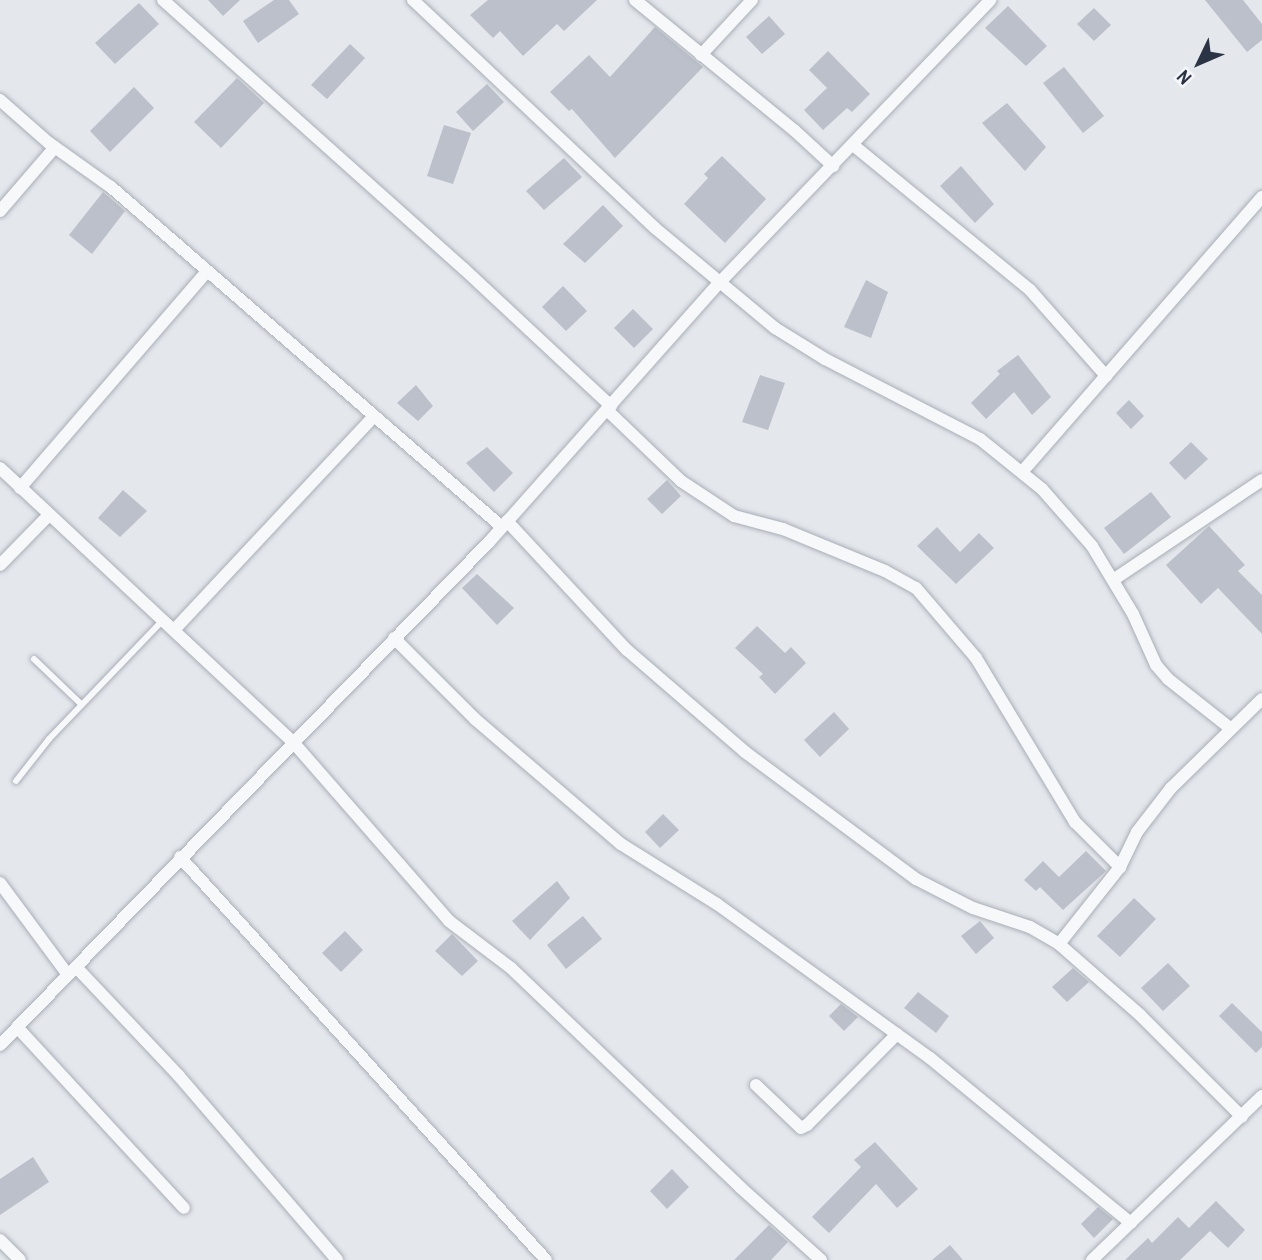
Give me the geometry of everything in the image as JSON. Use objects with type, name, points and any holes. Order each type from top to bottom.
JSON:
[{"type":"street","points":[[163,0],[464,269],[681,481],[734,516],[783,528],[886,571],[916,588],[976,658],[1075,822],[1120,867]]},
{"type":"street","points":[[413,0],[655,228],[775,328],[825,359],[980,439],[1042,489],[1092,547],[1133,614],[1156,665],[1168,679],[1230,729]]},
{"type":"street","points":[[635,0],[795,131],[833,166]]},
{"type":"street","points":[[701,55],[752,0]]},
{"type":"street","points":[[0,1045],[505,524],[721,281],[990,0]]},
{"type":"street","points":[[0,100],[55,147],[111,187],[374,416],[505,524],[627,650],[745,752],[842,827],[916,878],[973,908],[1030,928],[1059,944],[1140,1015],[1242,1117]]},
{"type":"street","points":[[853,145],[1030,290],[1106,376]]},
{"type":"street","points":[[0,211],[55,147]]},
{"type":"street","points":[[1021,472],[1262,197]]},
{"type":"street","points":[[20,488],[207,271]]},
{"type":"street","points":[[174,630],[374,416]]},
{"type":"street","points":[[0,468],[293,741],[449,921],[511,968],[821,1260]]},
{"type":"street","points":[[1112,580],[1262,480]]},
{"type":"street","points":[[0,565],[50,515]]},
{"type":"street","points":[[394,638],[474,719],[621,844],[717,904],[897,1034],[1131,1223]]},
{"type":"street","points":[[1059,944],[1120,867],[1137,832],[1171,788],[1262,699]]},
{"type":"street","points":[[180,858],[546,1260]]},
{"type":"street","points":[[0,883],[72,971],[178,1075],[337,1260]]},
{"type":"street","points":[[17,1027],[184,1208]]},
{"type":"street","points":[[755,1085],[801,1128],[897,1034]]},
{"type":"street","points":[[1092,1260],[1262,1096]]},
{"type":"street","points":[[0,1240],[20,1260]]},
{"type":"lane","points":[[16,781],[82,705],[163,620]]},
{"type":"lane","points":[[34,659],[82,705]]},
{"type":"building","points":[[208,0],[240,0],[223,16]]},
{"type":"building","points":[[274,0],[289,0],[299,14],[258,43],[243,21]]},
{"type":"building","points":[[488,0],[597,0],[564,31],[557,24],[523,56],[500,31],[493,38],[470,15]]},
{"type":"building","points":[[1205,0],[1243,0],[1262,24],[1262,40],[1247,52]]},
{"type":"building","points":[[139,3],[159,24],[115,64],[95,43]]},
{"type":"building","points":[[1008,6],[1047,46],[1026,66],[985,28]]},
{"type":"building","points":[[1094,8],[1111,25],[1094,41],[1077,24]]},
{"type":"building","points":[[769,16],[785,34],[762,54],[746,37]]},
{"type":"building","points":[[655,27],[703,67],[615,158],[572,109],[569,111],[550,92],[589,55],[610,77]]},
{"type":"building","points":[[350,44],[365,58],[327,99],[311,85]]},
{"type":"building","points":[[828,51],[870,94],[852,112],[847,108],[823,130],[804,110],[827,88],[809,70]]},
{"type":"building","points":[[1064,67],[1104,116],[1083,133],[1043,83]]},
{"type":"building","points":[[237,78],[264,103],[221,148],[194,122]]},
{"type":"building","points":[[487,84],[504,102],[473,131],[456,112]]},
{"type":"building","points":[[134,87],[154,108],[110,152],[90,131]]},
{"type":"building","points":[[1007,103],[1046,147],[1025,171],[982,123]]},
{"type":"building","points":[[444,125],[471,133],[453,184],[427,176]]},
{"type":"building","points":[[722,156],[766,199],[725,243],[684,204],[708,178],[704,174]]},
{"type":"building","points":[[564,158],[582,177],[544,210],[526,191]]},
{"type":"building","points":[[961,166],[994,204],[975,223],[940,186]]},
{"type":"building","points":[[103,192],[125,211],[92,254],[69,235]]},
{"type":"building","points":[[603,205],[623,226],[585,263],[563,244]]},
{"type":"building","points":[[866,280],[888,292],[871,338],[844,327]]},
{"type":"building","points":[[563,286],[587,311],[566,331],[542,307]]},
{"type":"building","points":[[633,309],[653,329],[634,348],[614,328]]},
{"type":"building","points":[[1018,355],[1051,397],[1032,415],[1014,392],[986,419],[971,403],[1000,374],[997,371]]},
{"type":"building","points":[[760,375],[785,383],[768,430],[742,422]]},
{"type":"building","points":[[416,385],[433,406],[418,421],[397,403]]},
{"type":"building","points":[[1129,400],[1144,416],[1131,429],[1116,413]]},
{"type":"building","points":[[1191,442],[1208,459],[1185,480],[1169,463]]},
{"type":"building","points":[[487,447],[513,473],[494,492],[466,463]]},
{"type":"building","points":[[667,480],[681,496],[662,514],[647,499]]},
{"type":"building","points":[[123,490],[147,511],[120,537],[98,518]]},
{"type":"building","points":[[1151,492],[1171,517],[1124,554],[1104,528]]},
{"type":"building","points":[[1209,526],[1245,565],[1238,571],[1262,595],[1262,634],[1218,588],[1201,604],[1166,565]]},
{"type":"building","points":[[937,527],[960,552],[979,533],[994,548],[956,584],[917,546]]},
{"type":"building","points":[[477,574],[514,608],[497,625],[462,588]]},
{"type":"building","points":[[757,626],[785,653],[791,647],[806,663],[775,694],[759,677],[763,674],[735,648]]},
{"type":"building","points":[[834,712],[849,729],[820,757],[804,740]]},
{"type":"building","points":[[663,814],[679,830],[660,848],[645,832]]},
{"type":"building","points":[[1086,851],[1106,871],[1063,910],[1040,887],[1036,891],[1024,880],[1043,861],[1059,877]]},
{"type":"building","points":[[557,881],[570,898],[530,940],[512,921]]},
{"type":"building","points":[[1134,898],[1156,919],[1120,957],[1097,936]]},
{"type":"building","points":[[583,916],[602,939],[566,969],[547,945]]},
{"type":"building","points":[[980,921],[994,938],[976,954],[961,936]]},
{"type":"building","points":[[345,931],[363,950],[341,972],[322,953]]},
{"type":"building","points":[[452,934],[478,961],[462,976],[435,951]]},
{"type":"building","points":[[1168,963],[1190,986],[1163,1011],[1141,988]]},
{"type":"building","points":[[1073,968],[1089,982],[1067,1002],[1052,987]]},
{"type":"building","points":[[918,992],[949,1016],[936,1033],[904,1008]]},
{"type":"building","points":[[1232,1003],[1262,1032],[1262,1047],[1256,1053],[1219,1016]]},
{"type":"building","points":[[841,1004],[858,1017],[844,1031],[829,1016]]},
{"type":"building","points":[[875,1142],[918,1189],[897,1208],[876,1184],[829,1233],[812,1217],[861,1167],[854,1160]]},
{"type":"building","points":[[33,1157],[49,1182],[0,1215],[0,1179]]},
{"type":"building","points":[[672,1169],[689,1187],[667,1209],[650,1191]]},
{"type":"building","points":[[1216,1201],[1245,1230],[1228,1248],[1210,1231],[1180,1260],[1125,1260],[1148,1238],[1152,1243],[1178,1217],[1189,1228]]},
{"type":"building","points":[[1098,1207],[1113,1219],[1094,1238],[1081,1224]]},
{"type":"building","points":[[769,1225],[788,1242],[771,1260],[734,1260]]},
{"type":"building","points":[[950,1245],[963,1260],[932,1260]]}]
